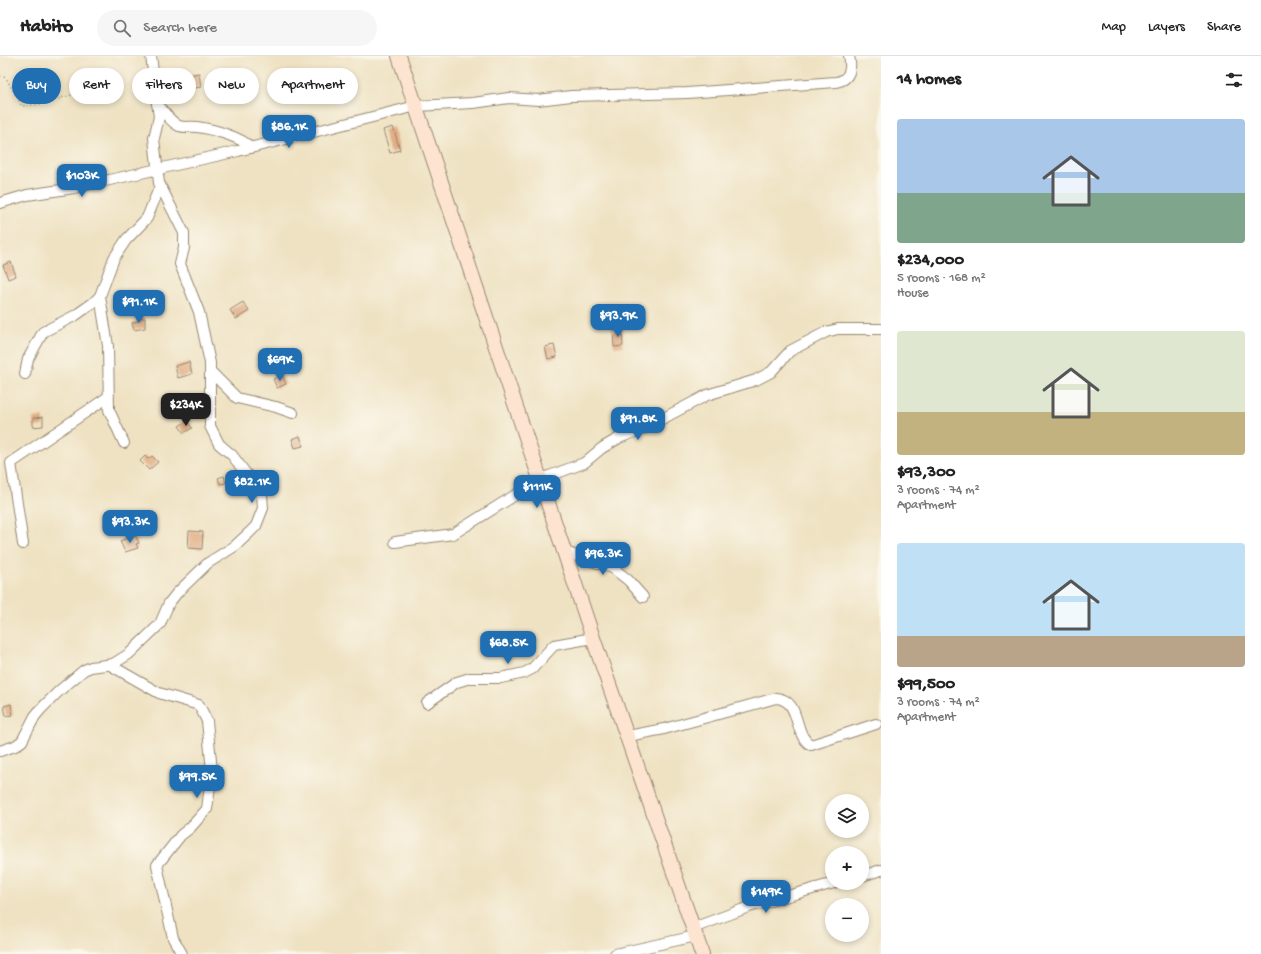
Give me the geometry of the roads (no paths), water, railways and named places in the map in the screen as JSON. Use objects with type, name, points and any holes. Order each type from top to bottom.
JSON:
[{"type":"street","points":[[151,56],[152,68]]},
{"type":"street","points":[[399,56],[593,638],[702,954]]},
{"type":"street","points":[[0,203],[27,195],[74,188],[158,170],[416,106],[509,98],[538,100],[571,96],[687,93],[836,82],[842,81],[849,74],[851,68],[849,56]]},
{"type":"street","points":[[157,104],[172,121],[181,126],[202,128],[232,137],[247,143],[251,148]]},
{"type":"street","points":[[0,751],[15,746],[22,741],[35,716],[41,709],[58,691],[84,670],[91,667],[110,665],[121,661],[160,624],[169,602],[177,593],[208,563],[244,539],[256,526],[261,515],[263,503],[262,495],[232,455],[219,444],[210,426],[211,372],[199,312],[180,264],[184,248],[184,233],[160,186],[154,138],[159,116],[157,104]]},
{"type":"street","points":[[25,374],[28,359],[43,332],[76,315],[100,296],[114,258],[126,240],[147,218],[160,186]]},
{"type":"street","points":[[100,296],[108,346],[108,397],[110,414],[124,443]]},
{"type":"street","points":[[395,542],[453,534],[541,479],[584,463],[602,448],[614,441],[645,428],[707,395],[756,380],[771,372],[790,351],[826,332],[838,329],[881,329]]},
{"type":"street","points":[[211,372],[237,398],[276,407],[293,413]]},
{"type":"street","points":[[23,544],[11,463],[108,397]]},
{"type":"street","points":[[565,552],[613,568],[628,580],[643,597]]},
{"type":"street","points":[[427,703],[457,682],[470,678],[501,678],[524,673],[532,669],[554,645],[567,641],[593,638]]},
{"type":"street","points":[[110,665],[159,694],[199,705],[207,720],[212,771],[207,809],[190,828],[181,835],[157,865],[173,938],[182,954]]},
{"type":"street","points":[[628,736],[664,729],[776,698],[781,698],[789,703],[794,710],[804,738],[811,744],[876,724]]},
{"type":"street","points":[[869,874],[881,870]]},
{"type":"street","points":[[615,954],[694,932],[749,907],[825,886]]}]
